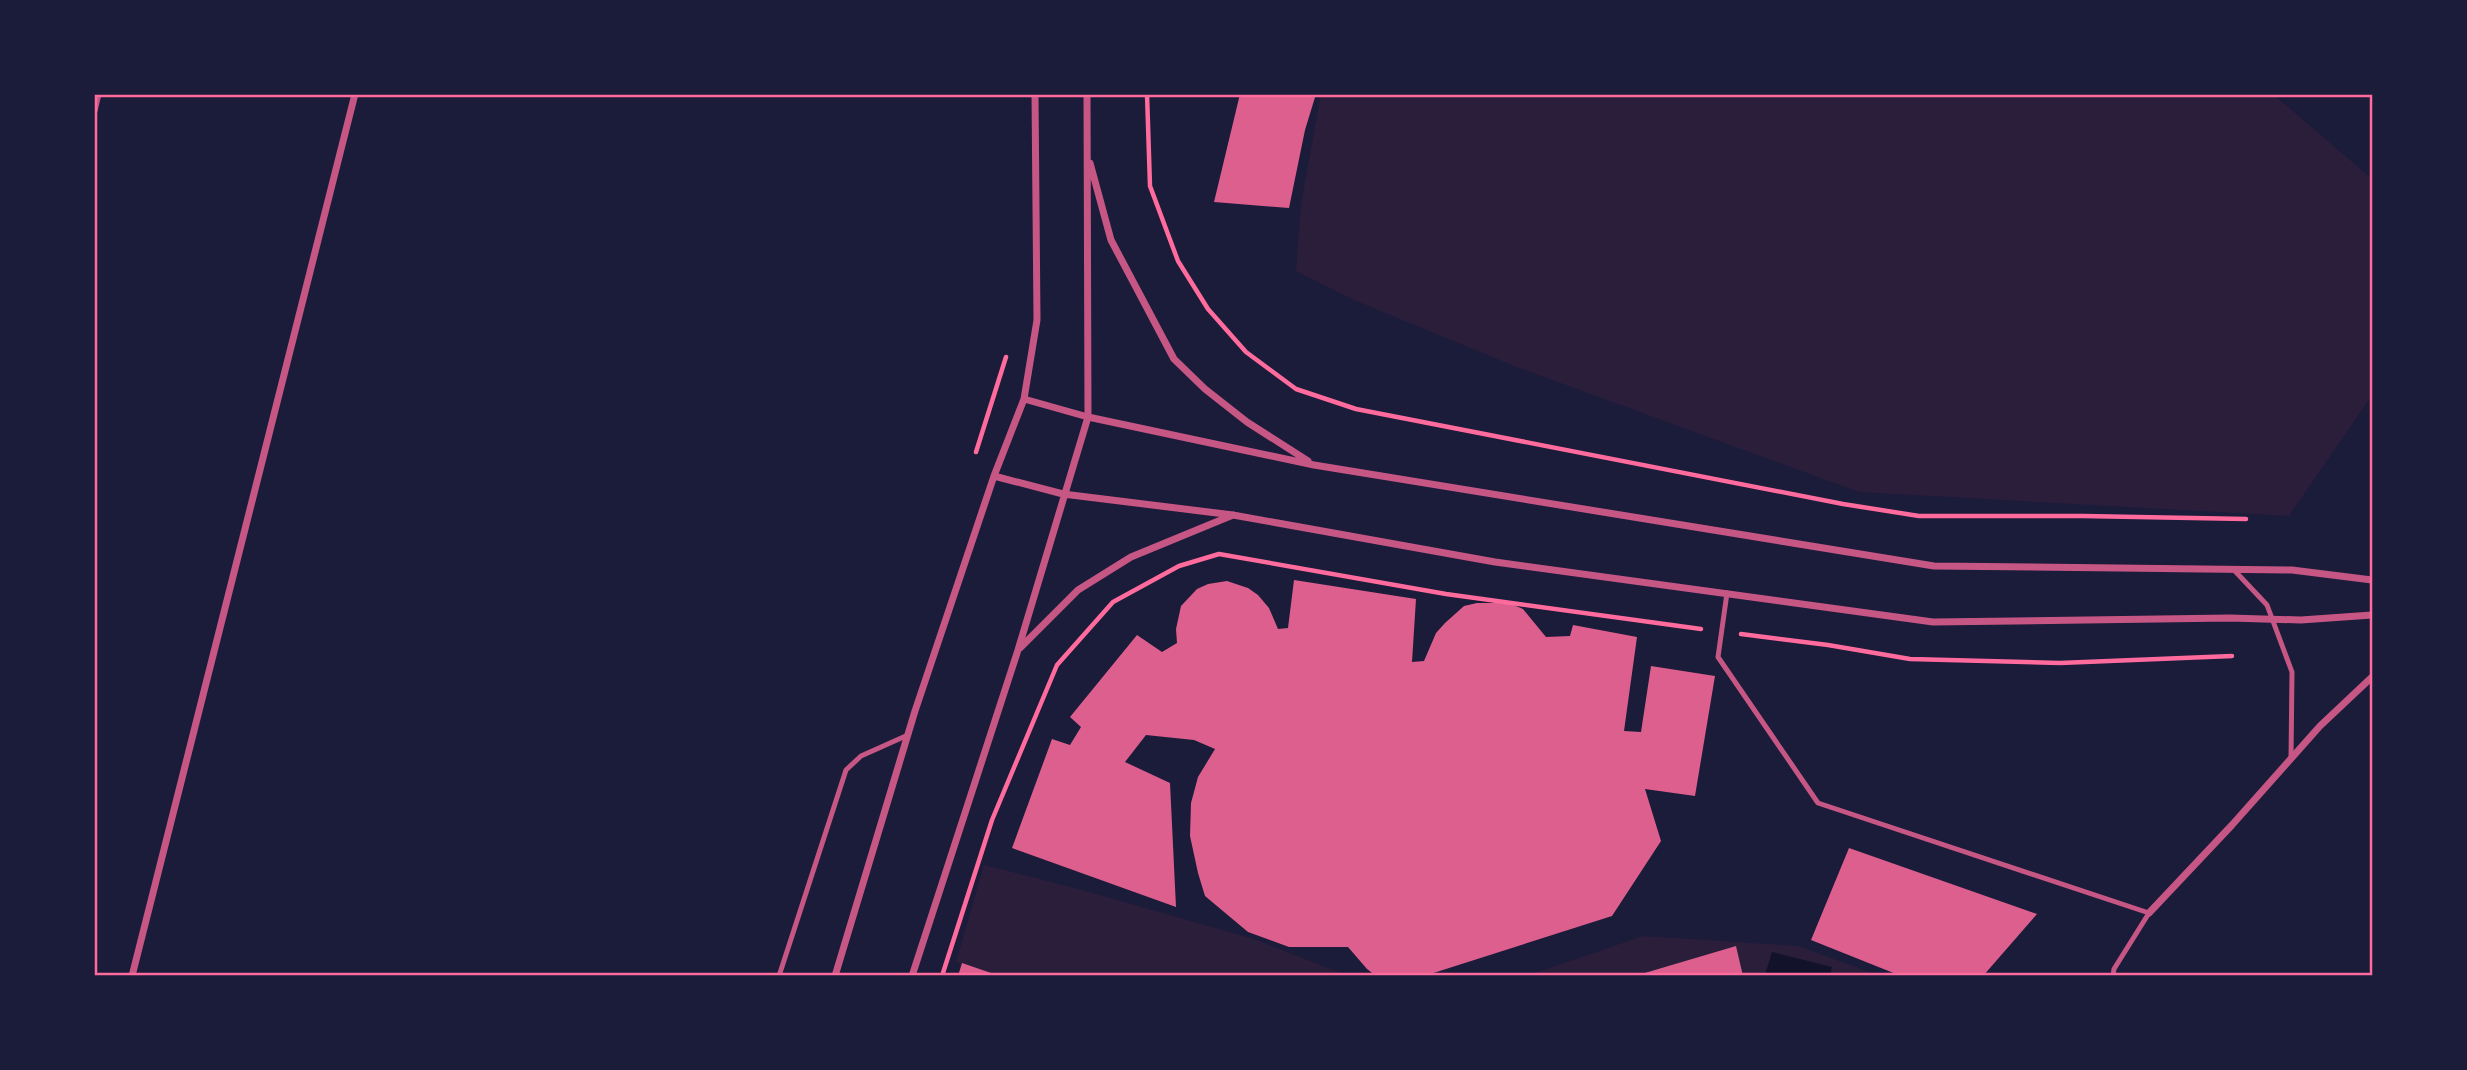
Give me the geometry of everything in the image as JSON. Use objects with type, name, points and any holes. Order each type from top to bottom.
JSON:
[{"type":"street","points":[[94,111],[98,94]]},
{"type":"street","points":[[132,975],[355,94]]},
{"type":"street","points":[[835,975],[908,735],[1024,399],[1037,320],[1035,94]]},
{"type":"street","points":[[912,975],[1018,650],[1088,417],[1087,94]]},
{"type":"street","points":[[1087,152],[1111,240],[1174,359],[1205,389],[1247,422],[1314,465]]},
{"type":"street","points":[[1024,399],[1088,417],[1314,465],[1934,566],[2292,570],[2372,579]]},
{"type":"street","points":[[995,477],[1063,494],[1233,515],[1495,562],[1933,622],[2301,620],[2372,615]]},
{"type":"street","points":[[1018,650],[1078,590],[1131,557],[1233,515]]},
{"type":"street","points":[[2149,913],[2320,726],[2372,677]]},
{"type":"lane","points":[[2234,570],[2267,605],[2292,672],[2291,758]]},
{"type":"lane","points":[[1727,593],[1718,657],[1818,803],[2149,913],[2113,975]]},
{"type":"lane","points":[[779,975],[846,770],[862,756],[908,735]]},
{"type":"path","points":[[1147,94],[1150,186],[1178,261],[1208,309],[1245,352],[1296,389],[1356,409],[1843,504],[1919,516],[2246,519]]},
{"type":"path","points":[[973,463],[1009,345]]},
{"type":"path","points":[[942,975],[992,820],[1057,665],[1113,602],[1179,566],[1219,554],[1446,594],[1828,645],[1910,659],[2060,663],[2231,656]]},
{"type":"shaded area","points":[[1321,94],[2274,95],[2372,179],[2372,395],[2289,516],[1859,492],[1514,366],[1354,300],[1296,271],[1301,204]]},
{"type":"shaded area","points":[[984,865],[1254,939],[1346,975],[998,976],[956,962]]},
{"type":"shaded area","points":[[1643,936],[1798,946],[1878,975],[1526,976]]},
{"type":"shaded area","points":[[1772,952],[1832,967],[1830,975],[1765,975]]},
{"type":"building","points":[[1240,94],[1316,94],[1305,130],[1289,208],[1214,202]]},
{"type":"building","points":[[1294,580],[1416,599],[1412,662],[1424,661],[1436,633],[1445,623],[1464,606],[1477,603],[1509,603],[1523,609],[1546,637],[1570,636],[1573,625],[1637,637],[1624,731],[1641,732],[1651,666],[1715,676],[1695,796],[1645,789],[1661,841],[1612,916],[1424,976],[1376,976],[1348,947],[1289,947],[1248,932],[1205,896],[1198,873],[1190,836],[1191,803],[1198,777],[1215,749],[1194,740],[1146,735],[1125,762],[1170,783],[1176,907],[1012,848],[1052,739],[1070,745],[1081,727],[1070,717],[1137,635],[1162,652],[1177,643],[1176,629],[1181,606],[1197,589],[1227,581],[1248,588],[1258,595],[1269,608],[1278,629],[1288,628]]},
{"type":"building","points":[[1849,848],[2037,914],[1983,976],[1901,976],[1811,940]]},
{"type":"building","points":[[1736,946],[1743,976],[1638,976],[1638,975]]},
{"type":"building","points":[[962,963],[997,975],[997,976],[958,976]]}]
